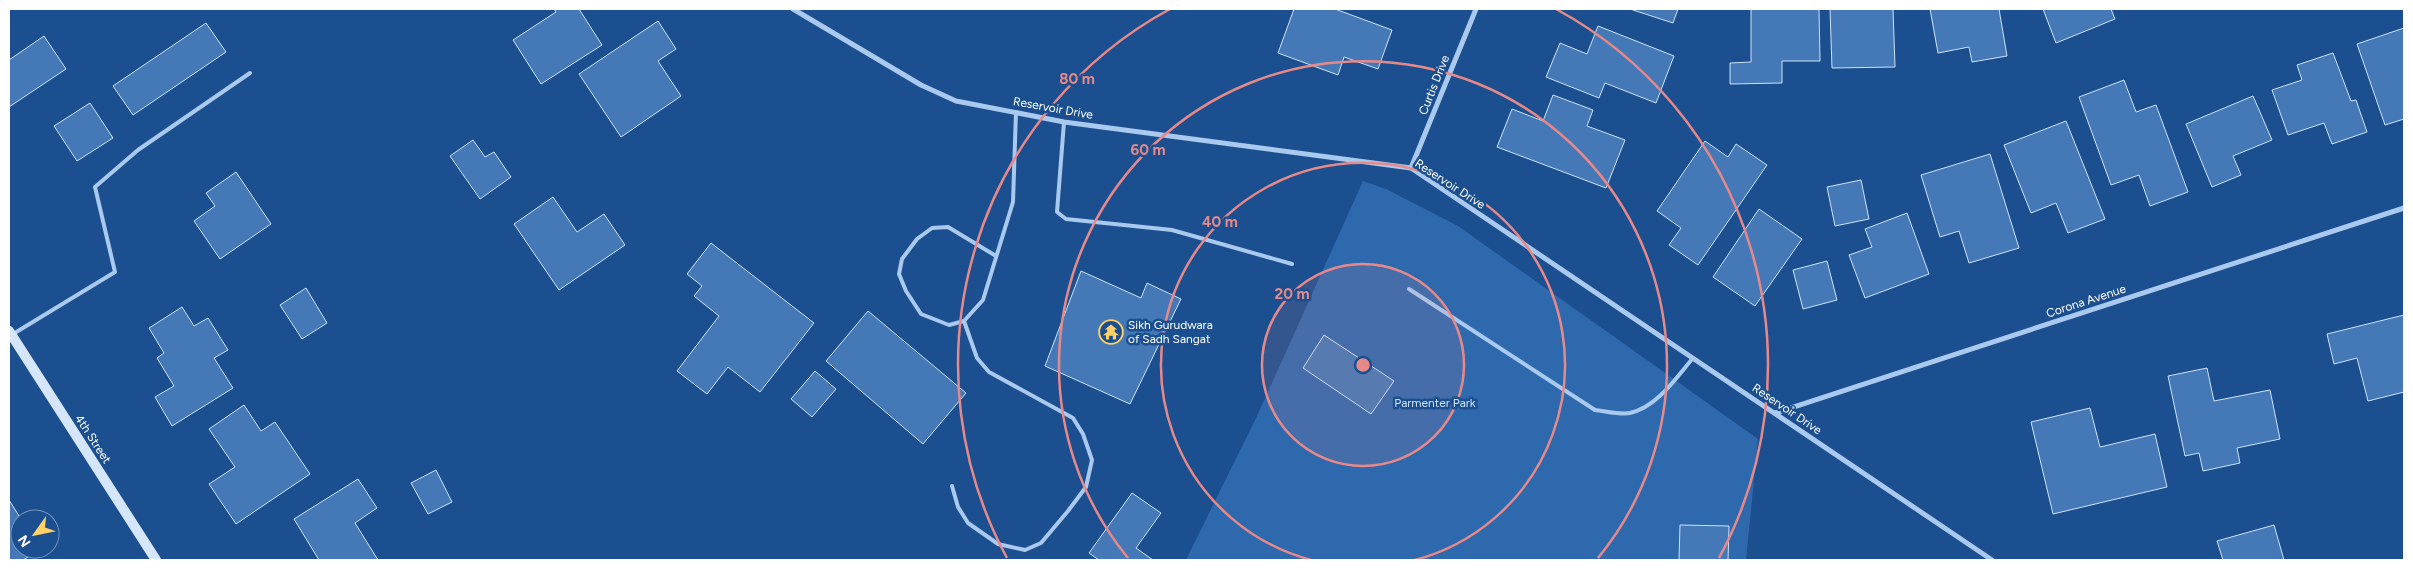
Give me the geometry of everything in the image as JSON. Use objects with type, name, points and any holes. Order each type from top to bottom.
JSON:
[{"type":"street","name":"Reservoir Drive","points":[[793,9],[921,85],[956,101],[1064,122],[1411,168],[1992,560]]},
{"type":"street","name":"Curtis Drive","points":[[1411,168],[1476,9]]},
{"type":"street","name":"Corona Avenue","points":[[1774,413],[2404,208]]},
{"type":"street","name":"4th Street","points":[[10,333],[156,560]]},
{"type":"lane","points":[[10,333],[115,272],[95,187],[138,150],[250,73]]},
{"type":"lane","points":[[996,256],[948,227],[932,228],[917,239],[902,259],[899,274],[906,292],[921,314],[949,324],[964,321],[983,300],[1013,202],[1016,112]]},
{"type":"lane","points":[[1064,122],[1058,212],[1066,219],[1172,230],[1292,264]]},
{"type":"lane","points":[[1409,289],[1595,410],[1629,413],[1648,406],[1666,391],[1693,358]]},
{"type":"lane","points":[[952,486],[958,507],[968,523],[998,544],[1025,550],[1041,543],[1086,487],[1092,460],[1084,434],[1073,418],[989,372],[977,358],[964,321]]},
{"type":"green space","name":"Parmenter Park","points":[[1363,181],[1386,189],[1458,226],[1758,439],[1746,560],[1186,560],[1257,416]]},
{"type":"building","points":[[554,9],[579,9],[602,45],[541,84],[513,40],[556,12]]},
{"type":"building","points":[[1294,9],[1335,9],[1392,30],[1378,69],[1344,57],[1338,75],[1278,53]]},
{"type":"building","points":[[1630,9],[1678,9],[1673,23]]},
{"type":"building","points":[[1751,9],[1819,9],[1820,61],[1782,61],[1782,83],[1730,84],[1730,63],[1751,62]]},
{"type":"building","points":[[1830,9],[1893,9],[1895,67],[1832,68]]},
{"type":"building","points":[[1930,9],[1999,9],[2007,56],[1972,62],[1969,47],[1938,53]]},
{"type":"building","points":[[2043,9],[2111,9],[2115,19],[2056,43]]},
{"type":"building","points":[[658,21],[676,49],[658,61],[681,96],[621,137],[579,74]]},
{"type":"building","points":[[206,23],[226,52],[133,115],[113,86]]},
{"type":"building","points":[[1598,26],[1674,56],[1656,103],[1605,83],[1599,98],[1546,77],[1560,43],[1587,54]]},
{"type":"building","points":[[2404,28],[2404,119],[2385,125],[2357,44]]},
{"type":"building","points":[[44,36],[66,69],[9,107],[9,60]]},
{"type":"building","points":[[2333,53],[2351,101],[2356,100],[2367,132],[2332,144],[2324,123],[2288,135],[2272,90],[2302,80],[2297,65]]},
{"type":"building","points":[[2124,80],[2136,112],[2156,105],[2188,192],[2150,206],[2139,175],[2111,185],[2079,97]]},
{"type":"building","points":[[1553,95],[1593,110],[1587,126],[1625,140],[1606,188],[1497,147],[1512,109],[1543,121]]},
{"type":"building","points":[[2253,96],[2272,140],[2233,156],[2241,175],[2212,187],[2186,124]]},
{"type":"building","points":[[90,103],[113,138],[77,161],[54,126]]},
{"type":"building","points":[[2066,121],[2105,219],[2068,233],[2056,203],[2031,213],[2004,145]]},
{"type":"building","points":[[473,140],[485,157],[494,152],[511,177],[480,199],[450,156]]},
{"type":"building","points":[[1705,141],[1728,157],[1736,144],[1767,165],[1698,265],[1669,245],[1681,228],[1657,211]]},
{"type":"building","points":[[1990,154],[2019,248],[1969,263],[1959,231],[1940,237],[1921,175]]},
{"type":"building","points":[[236,172],[271,224],[220,259],[194,221],[215,206],[206,193]]},
{"type":"building","points":[[1861,180],[1869,219],[1835,226],[1827,187]]},
{"type":"building","points":[[553,197],[577,232],[604,214],[625,245],[559,290],[514,224]]},
{"type":"building","points":[[1759,209],[1802,239],[1755,306],[1713,277]]},
{"type":"building","points":[[1907,213],[1929,274],[1865,298],[1849,255],[1872,247],[1865,229]]},
{"type":"building","points":[[711,243],[814,323],[760,392],[728,367],[707,394],[677,371],[719,316],[694,296],[702,286],[687,274]]},
{"type":"building","points":[[1827,261],[1837,300],[1803,309],[1793,270]]},
{"type":"building","name":"Sikh Gurudwara of Sadh Sangat","points":[[1081,271],[1141,298],[1147,283],[1181,299],[1130,404],[1045,366]]},
{"type":"building","points":[[306,288],[327,323],[302,339],[280,305]]},
{"type":"building","points":[[182,307],[194,326],[208,318],[228,350],[214,358],[233,388],[172,426],[155,397],[174,386],[157,358],[164,353],[149,328]]},
{"type":"building","points":[[868,311],[966,393],[923,444],[826,361]]},
{"type":"building","points":[[2404,315],[2404,392],[2368,401],[2357,358],[2334,364],[2327,334]]},
{"type":"building","points":[[1324,335],[1394,381],[1371,414],[1303,368]]},
{"type":"building","points":[[2207,368],[2214,401],[2270,390],[2280,439],[2237,448],[2240,463],[2203,471],[2199,453],[2185,456],[2168,376]]},
{"type":"building","points":[[815,371],[836,389],[812,417],[791,399]]},
{"type":"building","points":[[244,405],[261,431],[275,422],[310,474],[236,524],[209,484],[235,467],[209,429]]},
{"type":"building","points":[[2090,408],[2100,447],[2155,434],[2167,487],[2053,514],[2031,422]]},
{"type":"building","points":[[436,470],[452,502],[428,514],[411,483]]},
{"type":"building","points":[[358,479],[377,508],[355,523],[378,560],[319,560],[294,519]]},
{"type":"building","points":[[1132,493],[1161,513],[1136,548],[1153,560],[1099,560],[1089,553]]},
{"type":"building","points":[[9,500],[15,509],[10,509],[10,559],[25,559],[9,560]]},
{"type":"building","points":[[1680,525],[1729,526],[1728,560],[1679,560]]},
{"type":"building","points":[[2274,525],[2284,560],[2223,560],[2217,541]]},
{"type":"place","name":"Sikh Gurudwara of Sadh Sangat","points":[[1111,332]]}]
